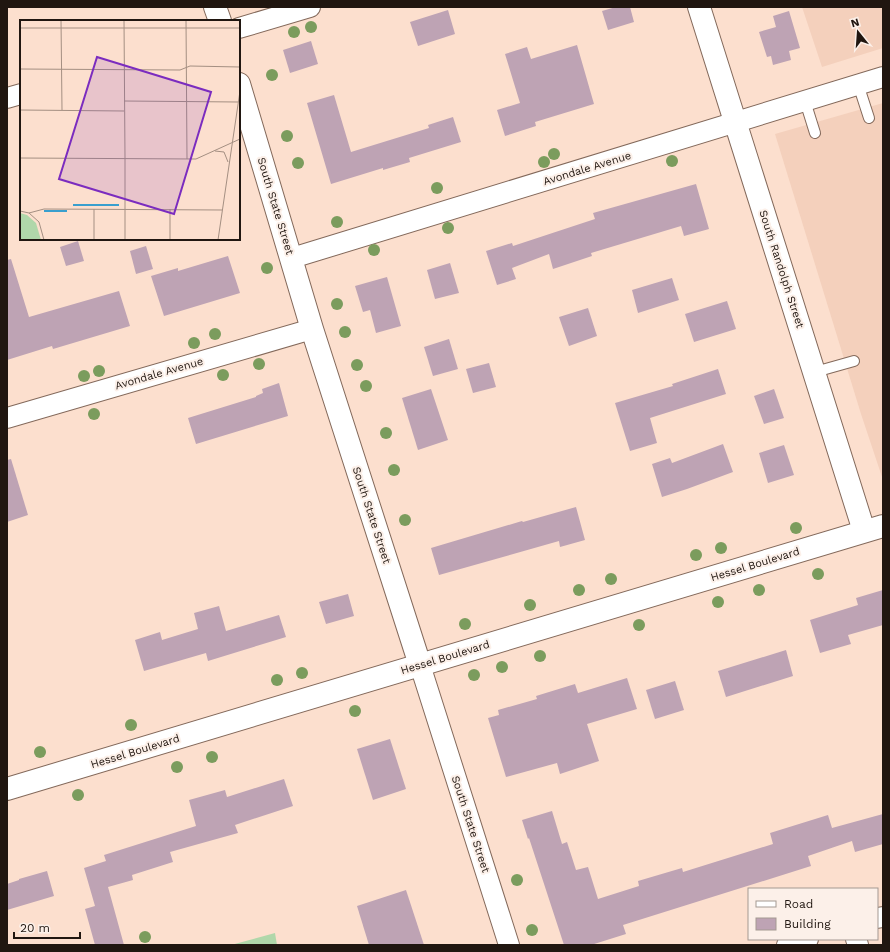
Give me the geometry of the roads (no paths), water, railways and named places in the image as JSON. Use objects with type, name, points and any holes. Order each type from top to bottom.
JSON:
[{"type":"main road","points":[[216,7],[220,20]]},
{"type":"main road","name":"South Randolph Street","points":[[699,7],[815,372],[874,528]]},
{"type":"main road","name":"South State Street","points":[[240,87],[312,329],[420,665]]},
{"type":"main road","name":"Hessel Boulevard","points":[[7,789],[874,528]]},
{"type":"street","points":[[240,28],[310,7]]},
{"type":"street","name":"Avondale Avenue","points":[[292,258],[883,77]]},
{"type":"street","points":[[7,98],[20,94]]},
{"type":"street","name":"Avondale Avenue","points":[[7,418],[312,329]]},
{"type":"street","name":"South State Street","points":[[420,665],[509,945]]},
{"type":"street","points":[[787,945],[804,940]]},
{"type":"lane","points":[[858,84],[869,118]]},
{"type":"lane","points":[[805,101],[815,133]]},
{"type":"lane","points":[[815,372],[854,361]]}]
